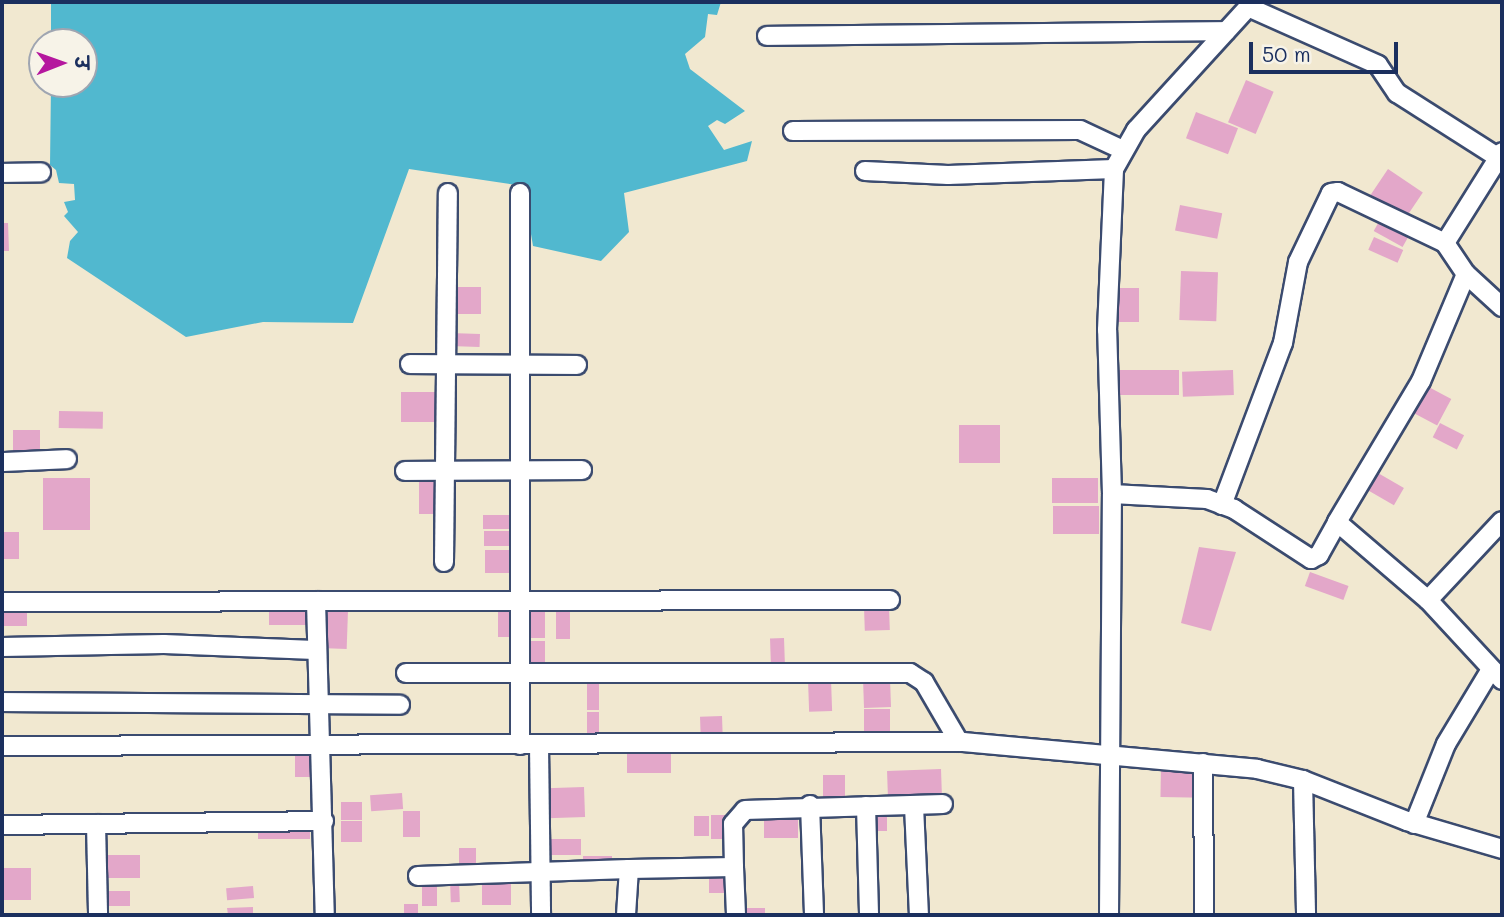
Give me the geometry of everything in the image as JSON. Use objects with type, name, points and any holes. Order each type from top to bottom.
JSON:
[{"type":"street","points":[[1109,915],[1108,753],[1112,494],[1107,330],[1114,169],[1123,150],[1251,4],[1378,65],[1397,93],[1500,155],[1445,243]]},
{"type":"street","points":[[767,36],[1226,31]]},
{"type":"street","points":[[793,131],[1080,130],[1123,150]]},
{"type":"street","points":[[865,171],[948,175],[1114,169]]},
{"type":"street","points":[[2,173],[41,172]]},
{"type":"street","points":[[1222,505],[1283,343],[1298,262],[1331,193],[1338,192],[1445,243],[1466,274],[1502,307]]},
{"type":"street","points":[[444,562],[448,193]]},
{"type":"street","points":[[520,193],[517,365],[520,745]]},
{"type":"street","points":[[1112,494],[1207,499],[1222,505],[1311,559],[1319,555],[1420,380],[1466,274]]},
{"type":"street","points":[[410,364],[577,365]]},
{"type":"street","points":[[2,462],[67,459]]},
{"type":"street","points":[[405,471],[582,470]]},
{"type":"street","points":[[1428,600],[1502,521]]},
{"type":"street","points":[[1337,522],[1428,600],[1496,675],[1446,744],[1414,824]]},
{"type":"street","points":[[2,602],[890,600]]},
{"type":"street","points":[[316,601],[315,650],[324,746],[325,915]]},
{"type":"street","points":[[2,647],[164,644],[315,650]]},
{"type":"street","points":[[406,673],[910,673],[924,682],[959,742]]},
{"type":"street","points":[[2,702],[400,705]]},
{"type":"street","points":[[2,746],[959,742],[1203,763],[1303,780],[1414,824],[1502,849]]},
{"type":"street","points":[[539,745],[538,875],[541,915]]},
{"type":"street","points":[[1203,763],[1204,915]]},
{"type":"street","points":[[1303,780],[1306,915]]},
{"type":"street","points":[[736,915],[733,824],[738,813],[810,805],[943,804]]},
{"type":"street","points":[[810,805],[814,915]]},
{"type":"street","points":[[866,806],[869,915]]},
{"type":"street","points":[[914,806],[919,915]]},
{"type":"street","points":[[2,825],[324,821]]},
{"type":"street","points":[[96,824],[98,915]]},
{"type":"street","points":[[418,876],[538,875],[629,869],[734,867]]},
{"type":"street","points":[[626,915],[629,869]]},
{"type":"water","points":[[51,2],[721,2],[717,15],[708,14],[705,37],[685,54],[690,69],[745,111],[725,124],[717,120],[708,126],[724,150],[752,141],[747,161],[624,193],[629,232],[601,261],[533,246],[523,186],[409,169],[353,323],[263,322],[186,337],[67,258],[70,241],[78,232],[64,216],[68,212],[64,202],[75,200],[74,184],[59,183],[56,170],[50,165],[51,98],[98,98],[98,28],[51,28]]},
{"type":"building","points":[[1246,80],[1274,92],[1256,134],[1228,122]]},
{"type":"building","points":[[1196,112],[1238,128],[1228,154],[1186,138]]},
{"type":"building","points":[[1388,169],[1423,192],[1404,221],[1369,197]]},
{"type":"building","points":[[1180,205],[1222,213],[1217,239],[1175,231]]},
{"type":"building","points":[[1381,218],[1410,234],[1403,247],[1374,231]]},
{"type":"building","points":[[2,223],[8,223],[9,251],[2,251]]},
{"type":"building","points":[[1374,237],[1403,250],[1398,263],[1368,250]]},
{"type":"building","points":[[1181,271],[1218,272],[1216,321],[1179,320]]},
{"type":"building","points":[[449,287],[481,287],[481,314],[449,314]]},
{"type":"building","points":[[1114,288],[1139,288],[1139,322],[1114,322]]},
{"type":"building","points":[[450,333],[480,334],[480,347],[450,346]]},
{"type":"building","points":[[1117,370],[1179,370],[1179,395],[1117,395]]},
{"type":"building","points":[[1233,370],[1234,395],[1183,397],[1182,372]]},
{"type":"building","points":[[1423,384],[1451,399],[1437,426],[1409,410]]},
{"type":"building","points":[[401,392],[442,392],[442,422],[401,422]]},
{"type":"building","points":[[59,411],[103,412],[103,429],[59,428]]},
{"type":"building","points":[[1440,423],[1464,435],[1457,450],[1433,437]]},
{"type":"building","points":[[959,425],[1000,425],[1000,463],[959,463]]},
{"type":"building","points":[[13,430],[40,430],[40,452],[13,452]]},
{"type":"building","points":[[1371,469],[1404,488],[1394,505],[1361,486]]},
{"type":"building","points":[[43,478],[90,478],[90,530],[43,530]]},
{"type":"building","points":[[1052,478],[1098,478],[1098,503],[1052,503]]},
{"type":"building","points":[[419,480],[435,480],[435,514],[419,514]]},
{"type":"building","points":[[1053,506],[1099,506],[1099,534],[1053,534]]},
{"type":"building","points":[[483,515],[515,515],[515,529],[483,529]]},
{"type":"building","points":[[484,531],[515,531],[515,546],[484,546]]},
{"type":"building","points":[[2,532],[19,532],[19,559],[2,559]]},
{"type":"building","points":[[1199,547],[1236,552],[1211,631],[1181,623]]},
{"type":"building","points":[[485,550],[514,550],[514,573],[485,573]]},
{"type":"building","points":[[1310,572],[1349,586],[1343,600],[1305,586]]},
{"type":"building","points":[[2,607],[27,607],[27,626],[2,626]]},
{"type":"building","points":[[269,607],[308,607],[308,625],[269,625]]},
{"type":"building","points":[[889,607],[890,630],[865,631],[864,608]]},
{"type":"building","points":[[321,610],[348,611],[347,649],[320,648]]},
{"type":"building","points":[[498,610],[518,610],[518,637],[498,637]]},
{"type":"building","points":[[524,610],[545,610],[545,638],[524,638]]},
{"type":"building","points":[[556,610],[570,610],[570,639],[556,639]]},
{"type":"building","points":[[770,638],[784,638],[785,667],[771,667]]},
{"type":"building","points":[[525,641],[545,641],[545,672],[525,672]]},
{"type":"building","points":[[890,678],[891,707],[864,708],[863,679]]},
{"type":"building","points":[[831,679],[832,711],[809,712],[808,680]]},
{"type":"building","points":[[587,681],[599,681],[599,710],[587,710]]},
{"type":"building","points":[[864,709],[890,709],[890,735],[864,735]]},
{"type":"building","points":[[587,712],[599,712],[599,739],[587,739]]},
{"type":"building","points":[[722,716],[723,739],[701,740],[700,717]]},
{"type":"building","points":[[627,747],[671,747],[671,773],[627,773]]},
{"type":"building","points":[[295,752],[312,752],[312,777],[295,777]]},
{"type":"building","points":[[1161,766],[1203,767],[1202,798],[1160,797]]},
{"type":"building","points":[[941,769],[942,798],[888,800],[887,771]]},
{"type":"building","points":[[823,775],[845,775],[845,802],[823,802]]},
{"type":"building","points":[[584,787],[585,817],[547,818],[546,788]]},
{"type":"building","points":[[402,793],[403,809],[371,811],[370,795]]},
{"type":"building","points":[[341,802],[362,802],[362,820],[341,820]]},
{"type":"building","points":[[403,811],[420,811],[420,837],[403,837]]},
{"type":"building","points":[[866,812],[887,812],[887,831],[866,831]]},
{"type":"building","points":[[764,813],[798,813],[798,838],[764,838]]},
{"type":"building","points":[[711,815],[727,815],[727,839],[711,839]]},
{"type":"building","points":[[694,816],[709,816],[709,836],[694,836]]},
{"type":"building","points":[[341,821],[362,821],[362,842],[341,842]]},
{"type":"building","points":[[258,824],[310,824],[310,839],[258,839]]},
{"type":"building","points":[[547,839],[581,839],[581,855],[547,855]]},
{"type":"building","points":[[459,848],[476,848],[476,868],[459,868]]},
{"type":"building","points":[[102,855],[140,855],[140,878],[102,878]]},
{"type":"building","points":[[583,856],[612,856],[612,867],[583,867]]},
{"type":"building","points":[[2,868],[31,868],[31,900],[2,900]]},
{"type":"building","points":[[709,873],[730,873],[730,893],[709,893]]},
{"type":"building","points":[[450,879],[459,879],[460,902],[451,902]]},
{"type":"building","points":[[482,879],[511,879],[511,905],[482,905]]},
{"type":"building","points":[[422,880],[437,880],[437,906],[422,906]]},
{"type":"building","points":[[253,886],[254,898],[227,900],[226,888]]},
{"type":"building","points":[[103,891],[130,891],[130,906],[103,906]]},
{"type":"building","points":[[404,904],[418,904],[418,915],[404,915]]},
{"type":"building","points":[[253,907],[253,915],[228,915],[227,908]]},
{"type":"building","points":[[738,908],[765,908],[765,915],[738,915]]}]
